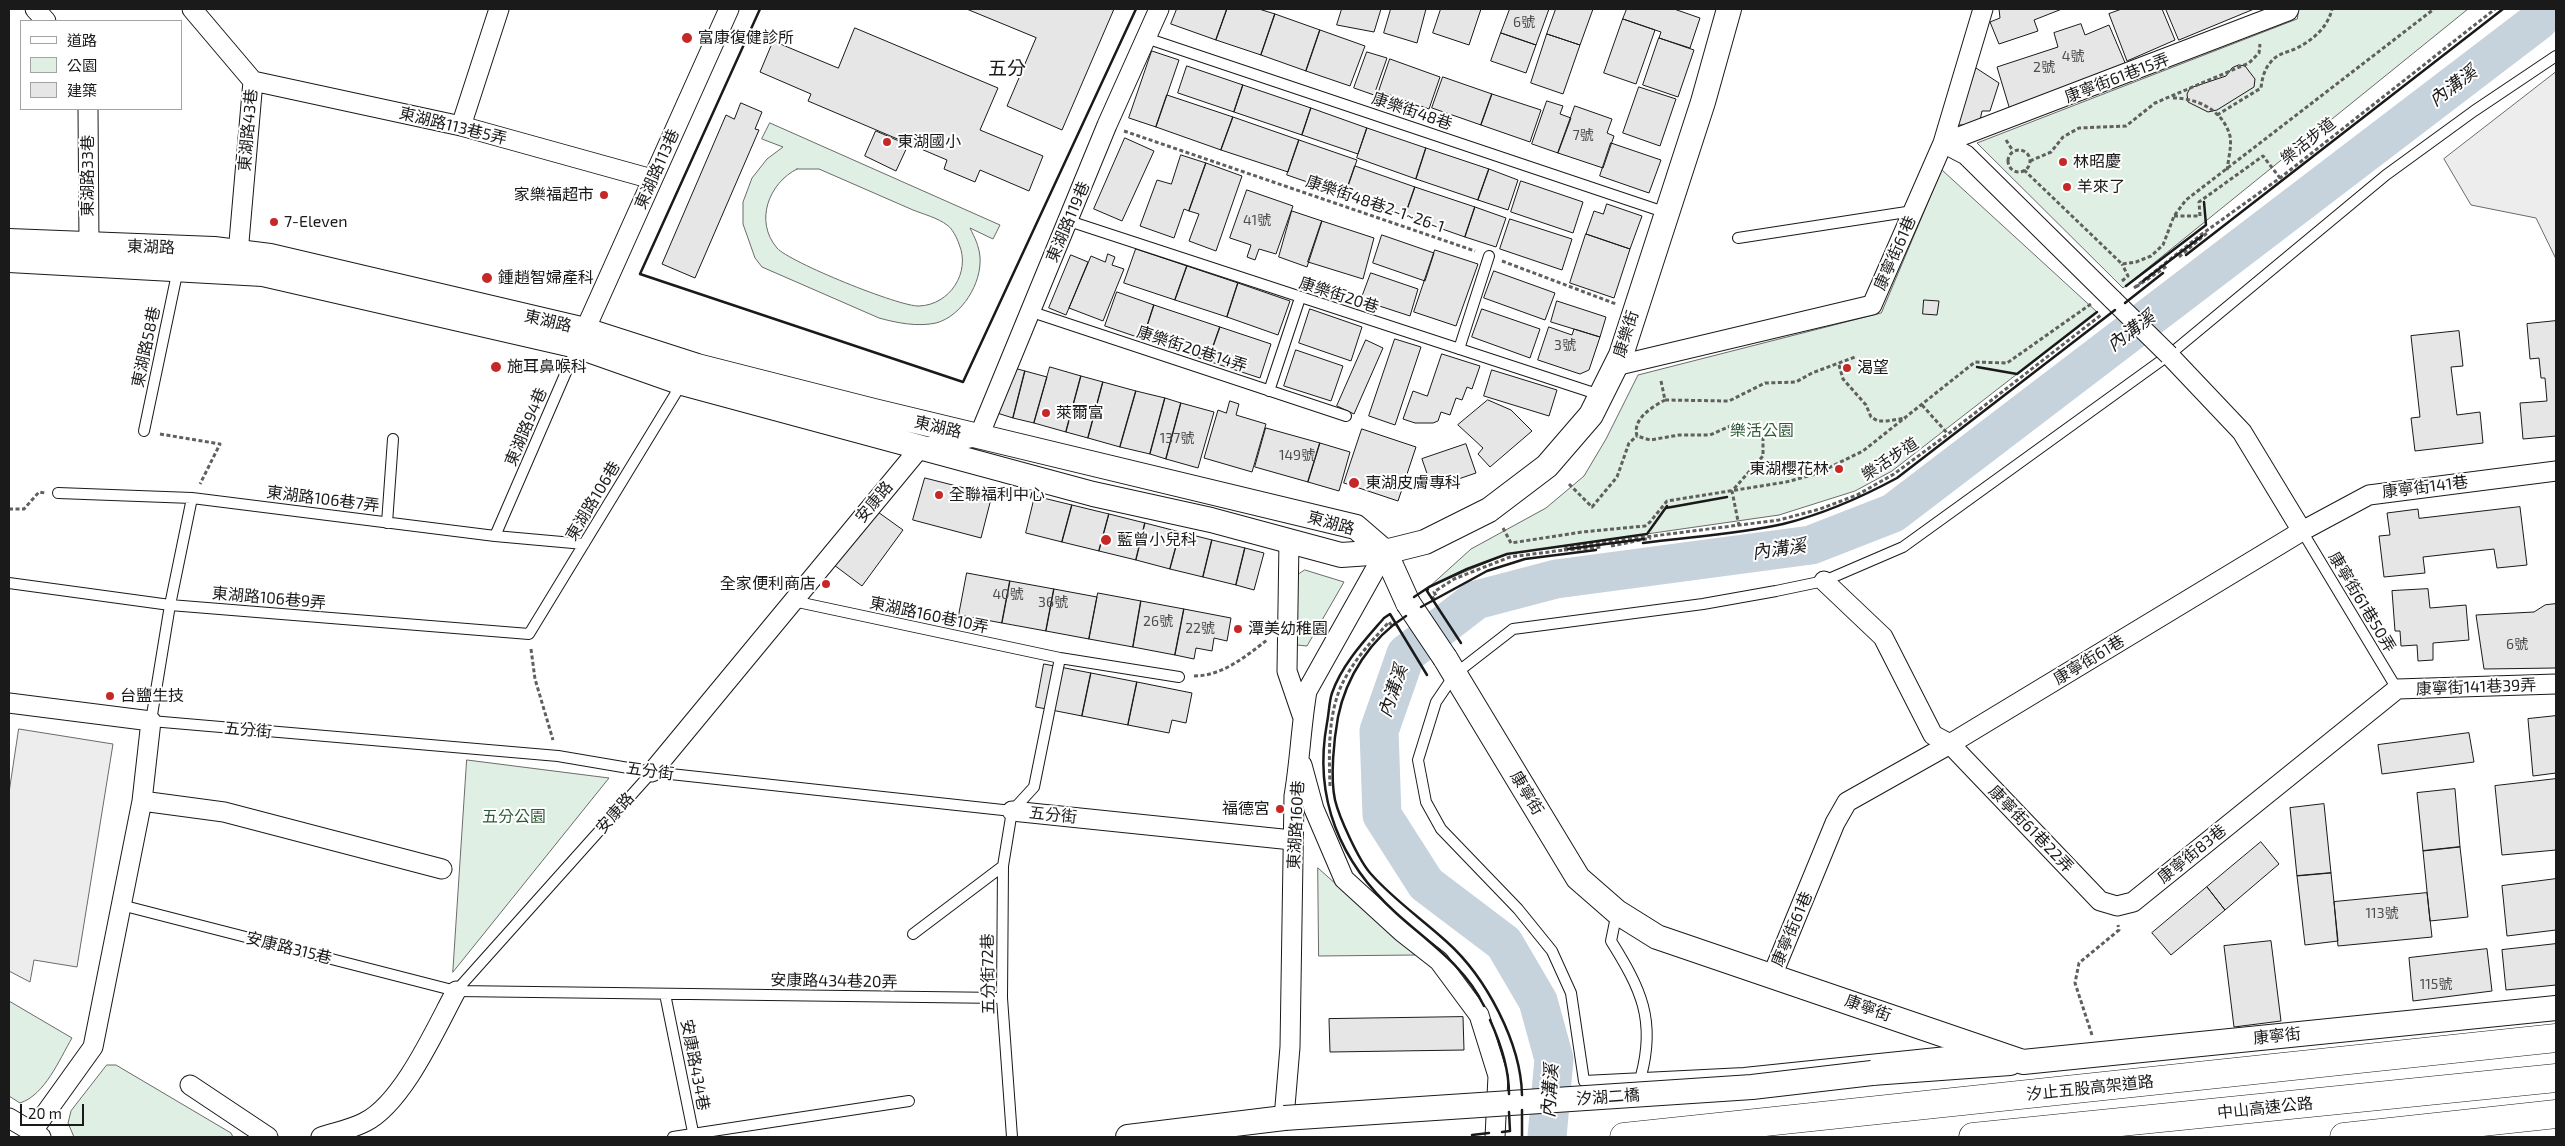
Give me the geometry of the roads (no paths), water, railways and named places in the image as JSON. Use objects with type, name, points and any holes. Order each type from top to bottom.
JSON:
[{"type":"highway","name":"汐止五股高架道路","points":[[1624,1137],[2556,1038]]},
{"type":"highway","name":"中山高速公路","points":[[1973,1137],[2556,1078]]},
{"type":"highway","points":[[2344,1137],[2556,1114]]},
{"type":"highway","points":[[2404,1137],[2556,1114]]},
{"type":"street","points":[[34,9],[45,20]]},
{"type":"street","name":"東湖路43巷","points":[[192,9],[252,84],[237,262]]},
{"type":"street","points":[[461,126],[499,9]]},
{"type":"street","name":"東湖路113巷","points":[[581,338],[729,9]]},
{"type":"street","name":"東湖路119巷","points":[[979,436],[1107,125],[1159,9]]},
{"type":"street","name":"康樂街","points":[[1385,552],[1425,542],[1489,510],[1556,458],[1591,415],[1615,366],[1634,311],[1667,213],[1730,9]]},
{"type":"street","name":"康寧街61巷","points":[[1615,366],[1872,305],[1943,143],[1983,9]]},
{"type":"street","name":"康寧街61巷15弄","points":[[1943,143],[2251,26],[2288,11],[2288,9]]},
{"type":"street","name":"東湖路113巷5弄","points":[[252,84],[461,126],[652,179]]},
{"type":"street","name":"東湖路33巷","points":[[88,110],[89,244]]},
{"type":"street","points":[[1943,143],[1966,155],[2108,302],[2169,355],[2242,432],[2302,531]]},
{"type":"street","name":"東湖路","points":[[9,241],[214,249],[237,262]]},
{"type":"street","name":"東湖路","points":[[9,260],[178,268],[237,262],[270,256],[581,338],[1356,527],[1385,552]]},
{"type":"street","name":"東湖路","points":[[581,338],[682,383],[919,448],[1289,541],[1341,556],[1385,552]]},
{"type":"street","points":[[919,448],[979,436]]},
{"type":"street","name":"安康路","points":[[652,772],[919,448]]},
{"type":"street","name":"康寧街141巷","points":[[2302,531],[2369,495],[2556,471]]},
{"type":"street","name":"康寧街61巷","points":[[1772,976],[1835,823],[1847,802],[1950,744],[2302,531]]},
{"type":"street","points":[[1289,541],[1287,671],[1303,717]]},
{"type":"street","name":"康寧街","points":[[1385,552],[1408,603],[1450,666],[1578,878],[1618,912],[1657,937],[2023,1062],[2556,1008]]},
{"type":"street","name":"東湖路160巷","points":[[1284,1118],[1290,1047],[1294,796],[1301,759],[1303,717],[1307,691],[1385,552]]},
{"type":"street","name":"康寧街61巷22弄","points":[[1824,581],[1883,637],[1933,734],[1950,744],[2100,901],[2117,906]]},
{"type":"street","name":"康寧街141巷39弄","points":[[2397,689],[2556,684]]},
{"type":"street","name":"康寧街83巷","points":[[2117,906],[2133,902],[2397,689]]},
{"type":"street","name":"五分街","points":[[9,703],[151,721]]},
{"type":"street","points":[[9,1118],[36,1135],[93,1047],[142,801],[151,721]]},
{"type":"street","points":[[1301,759],[1314,809],[1344,879],[1402,932],[1439,961],[1480,1015],[1498,1076],[1495,1137]]},
{"type":"street","points":[[142,801],[224,812],[442,870]]},
{"type":"street","name":"五分街","points":[[1012,811],[1292,840]]},
{"type":"street","name":"安康路","points":[[322,1137],[366,1122],[392,1101],[419,1059],[456,991]]},
{"type":"street","name":"汐湖二橋","points":[[1128,1137],[1284,1118],[1752,1087],[1872,1073],[2023,1062]]},
{"type":"street","points":[[190,1085],[268,1137]]},
{"type":"lane","name":"康樂街48巷","points":[[1146,38],[1667,213]]},
{"type":"lane","points":[[1980,1048],[1744,1073],[1641,1076],[1584,1081],[1570,993],[1552,951],[1518,910],[1441,829],[1426,802],[1418,760],[1436,702],[1450,666],[1513,629],[1702,604],[1824,581],[1903,547],[2169,355],[2386,175],[2474,111],[2556,56]]},
{"type":"lane","points":[[1738,238],[1913,211]]},
{"type":"lane","name":"康樂街20巷","points":[[1069,221],[1600,395]]},
{"type":"lane","points":[[1459,349],[1489,256]]},
{"type":"lane","name":"東湖路58巷","points":[[144,431],[178,268]]},
{"type":"lane","points":[[1269,391],[1300,298]]},
{"type":"lane","name":"康樂街20巷14弄","points":[[1029,311],[1346,416]]},
{"type":"lane","name":"東湖路94巷","points":[[495,536],[581,338]]},
{"type":"lane","name":"東湖路106巷","points":[[528,634],[682,383]]},
{"type":"lane","points":[[388,523],[393,439]]},
{"type":"lane","name":"東湖路106巷7弄","points":[[58,493],[192,498],[495,536],[584,544]]},
{"type":"lane","points":[[151,721],[170,605],[192,498]]},
{"type":"lane","name":"康寧街61巷50弄","points":[[2302,531],[2397,689]]},
{"type":"lane","name":"東湖路106巷9弄","points":[[9,583],[170,605],[528,634]]},
{"type":"lane","name":"東湖路160巷10弄","points":[[793,601],[1060,658],[1180,677]]},
{"type":"lane","points":[[1012,811],[1034,786],[1060,658]]},
{"type":"lane","name":"五分街","points":[[151,721],[558,756],[652,772],[1012,811]]},
{"type":"lane","name":"安康路","points":[[456,991],[652,772]]},
{"type":"lane","name":"五分街72巷","points":[[1012,811],[1003,866],[1002,998],[1012,1137]]},
{"type":"lane","points":[[914,934],[1003,866]]},
{"type":"lane","name":"安康路315巷","points":[[121,905],[456,991]]},
{"type":"lane","points":[[1618,912],[1612,941],[1631,972],[1648,1027],[1648,1052],[1641,1076]]},
{"type":"lane","points":[[456,991],[666,994]]},
{"type":"lane","name":"安康路434巷20弄","points":[[666,994],[1002,998]]},
{"type":"lane","name":"安康路434巷","points":[[666,994],[694,1136],[909,1101]]},
{"type":"lane","points":[[1284,1118],[1294,1125],[1496,1112]]},
{"type":"lane","points":[[673,1137],[694,1136]]},
{"type":"waterway","name":"內溝溪","points":[[1547,1137],[1554,1059],[1538,1001],[1504,943],[1426,884],[1382,815],[1379,731],[1406,654],[1476,600],[1556,579],[1811,545],[1893,513],[2538,21],[2547,9]]},
{"type":"place","name":"富康復健診所","points":[[687,38]]},
{"type":"place","name":"東湖國小","points":[[887,142]]},
{"type":"place","name":"林昭慶","points":[[2063,162]]},
{"type":"place","name":"羊來了","points":[[2067,187]]},
{"type":"place","name":"家樂福超市","points":[[604,195]]},
{"type":"place","name":"7-Eleven","points":[[274,222]]},
{"type":"place","name":"鍾趙智婦產科","points":[[487,278]]},
{"type":"place","name":"施耳鼻喉科","points":[[496,367]]},
{"type":"place","name":"渴望","points":[[1847,368]]},
{"type":"place","name":"萊爾富","points":[[1046,413]]},
{"type":"place","name":"東湖櫻花林","points":[[1839,469]]},
{"type":"place","name":"東湖皮膚專科","points":[[1354,483]]},
{"type":"place","name":"全聯福利中心","points":[[939,495]]},
{"type":"place","name":"藍曾小兒科","points":[[1106,540]]},
{"type":"place","name":"全家便利商店","points":[[826,584]]},
{"type":"place","name":"潭美幼稚園","points":[[1238,629]]},
{"type":"place","name":"台鹽生技","points":[[110,696]]},
{"type":"place","name":"福德宮","points":[[1280,809]]},
{"type":"district","name":"五分","points":[[1007,69]]},
{"type":"park label","name":"樂活公園","points":[[1762,431]]},
{"type":"park label","name":"五分公園","points":[[514,817]]}]
